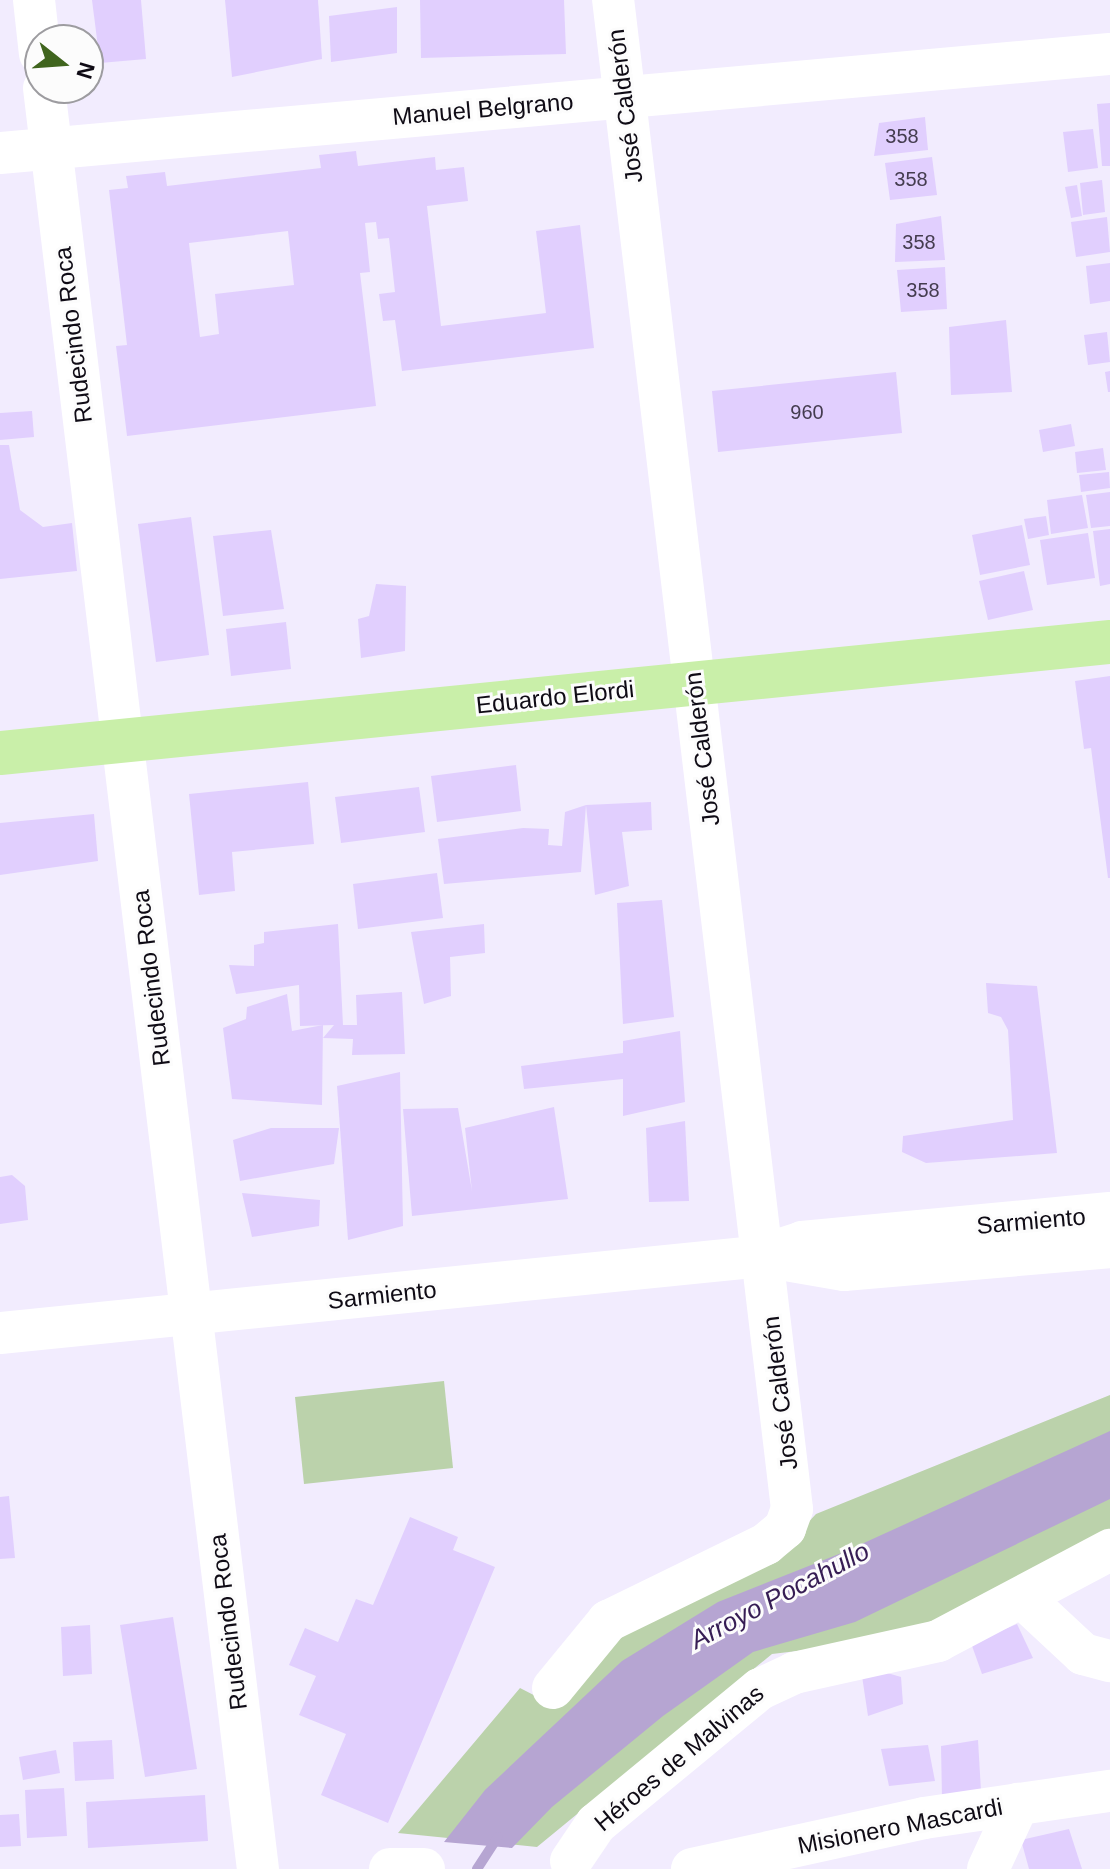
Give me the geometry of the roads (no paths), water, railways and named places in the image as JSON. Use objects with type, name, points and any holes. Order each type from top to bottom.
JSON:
[{"type":"main road","name":"Eduardo Elordi","points":[[0,753],[1110,642]]},
{"type":"street","points":[[34,0],[37,24]]},
{"type":"street","name":"José Calderón","points":[[553,1688],[617,1614],[780,1534],[790,1519],[792,1499],[613,0]]},
{"type":"street","name":"Manuel Belgrano","points":[[0,153],[1110,54]]},
{"type":"street","name":"Rudecindo Roca","points":[[46,104],[258,1869]]},
{"type":"street","name":"Sarmiento","points":[[0,1333],[763,1256],[802,1242],[1110,1213]]},
{"type":"street","name":"Sarmiento","points":[[763,1256],[844,1270],[1110,1247]]},
{"type":"street","name":"Héroes de Malvinas","points":[[573,1866],[596,1824],[760,1689],[794,1673],[938,1641],[1110,1550]]},
{"type":"street","points":[[1023,1598],[1083,1654],[1110,1661]]},
{"type":"street","name":"Misionero Mascardi","points":[[692,1869],[924,1818],[1110,1791]]},
{"type":"street","points":[[988,1869],[1018,1804]]},
{"type":"water","points":[[1110,1431],[1110,1499],[855,1622],[753,1652],[663,1716],[552,1807],[512,1848],[444,1842],[485,1790],[622,1661],[718,1602],[844,1552]]},
{"type":"waterway","name":"Arroyo Pocahullo","points":[[477,1869],[498,1837]]}]
